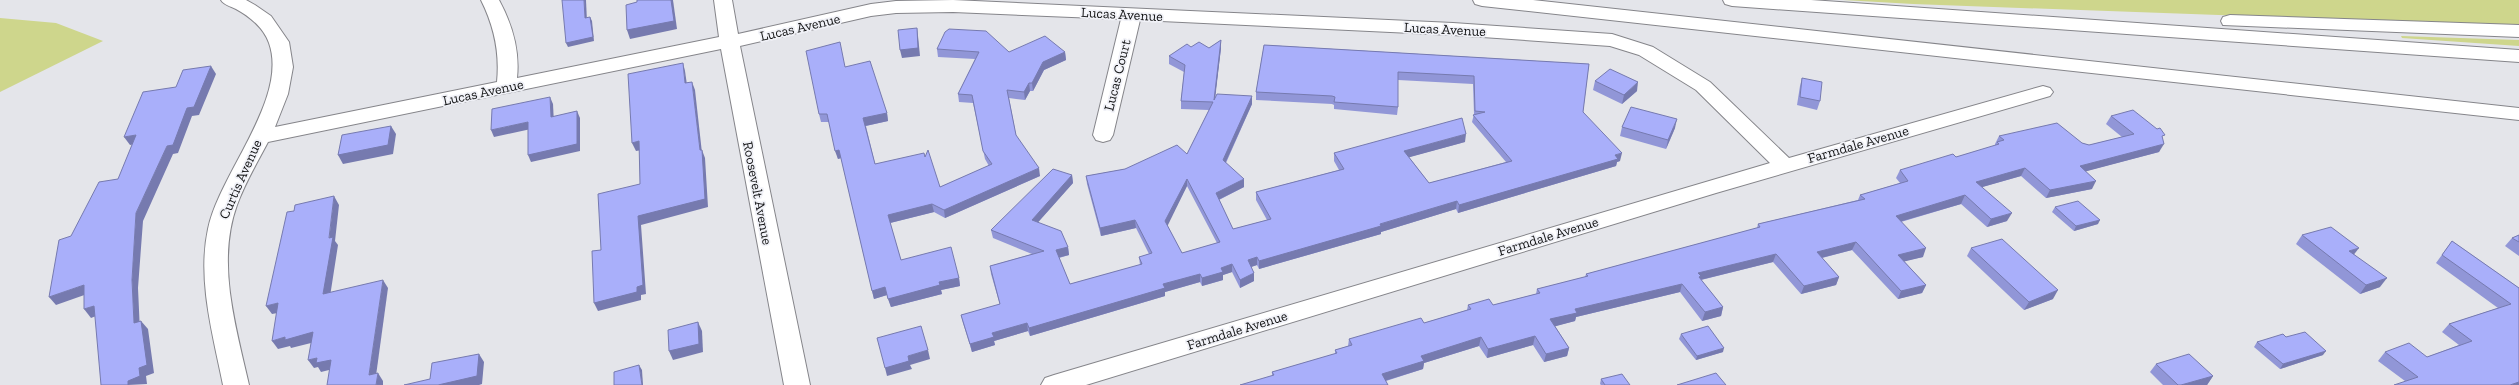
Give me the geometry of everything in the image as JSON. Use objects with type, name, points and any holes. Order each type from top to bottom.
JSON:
[{"type":"main road","name":"Curtis Avenue","points":[[230,0],[258,15],[268,24],[280,43],[283,56],[282,79],[259,137],[231,192],[219,228],[216,273],[221,310],[236,385]]},
{"type":"main road","points":[[490,0],[503,27],[507,44],[509,68],[506,87]]},
{"type":"main road","name":"Roosevelt Avenue","points":[[723,0],[729,41],[796,385]]},
{"type":"main road","points":[[1482,0],[2519,114]]},
{"type":"main road","points":[[1732,0],[2519,56]]},
{"type":"main road","name":"Lucas Avenue","points":[[259,137],[896,7],[953,6],[1461,30],[1612,40],[1646,51],[1675,67],[1703,86],[1784,166]]},
{"type":"main road","name":"Lucas Court","points":[[1102,135],[1132,15]]},
{"type":"main road","points":[[2087,26],[2130,18],[2519,31]]},
{"type":"main road","name":"Farmdale Avenue","points":[[1054,385],[1784,166],[2043,92]]},
{"type":"green space","points":[[1843,0],[2519,0],[2519,26],[1913,4]]},
{"type":"green space","points":[[0,18],[56,23],[103,41],[0,92]]},
{"type":"green space","points":[[2401,36],[2519,40],[2519,46],[2402,38]]},
{"type":"building","points":[[562,0],[584,0],[585,18],[590,17],[593,37],[566,43]]},
{"type":"building","points":[[637,0],[671,0],[674,21],[627,30],[626,5],[637,2]]},
{"type":"building","points":[[917,28],[918,48],[900,50],[898,30]]},
{"type":"building","points":[[949,29],[986,31],[1009,52],[1045,36],[1065,52],[1043,62],[1032,83],[1029,83],[1024,92],[1007,90],[1016,135],[1039,168],[944,210],[932,204],[888,215],[901,260],[951,247],[959,278],[939,282],[940,285],[888,299],[885,287],[872,291],[839,150],[835,151],[827,114],[819,114],[806,51],[840,42],[845,67],[870,61],[887,113],[863,118],[875,164],[924,153],[925,157],[928,150],[940,187],[992,164],[983,151],[972,95],[958,94],[979,52],[937,49],[945,32]]},
{"type":"building","points":[[1221,40],[1214,100],[1217,94],[1252,96],[1223,160],[1244,179],[1216,193],[1233,229],[1271,219],[1256,192],[1344,169],[1334,153],[1462,118],[1466,134],[1404,151],[1429,183],[1512,161],[1473,115],[1485,112],[1475,111],[1474,76],[1398,72],[1398,107],[1334,102],[1335,97],[1332,96],[1256,92],[1264,45],[1589,64],[1583,112],[1622,153],[1615,155],[1618,159],[1459,205],[1457,201],[1380,224],[1381,226],[1259,261],[1257,257],[1248,260],[1254,273],[1240,280],[1232,264],[1221,268],[1223,272],[1202,278],[1200,274],[1163,284],[1165,288],[1029,328],[1027,323],[992,333],[994,337],[970,344],[961,315],[1000,304],[990,266],[1044,251],[991,230],[1053,169],[1072,175],[1032,220],[1061,231],[1068,247],[1056,250],[1070,284],[1142,264],[1139,257],[1152,253],[1135,220],[1100,228],[1086,176],[1125,169],[1177,145],[1187,154],[1213,102],[1181,101],[1185,65],[1169,56],[1187,44],[1191,47],[1199,42],[1209,48]],"holes":[[[1187,179],[1220,242],[1182,253],[1165,221]]]},
{"type":"building","points":[[683,63],[685,83],[692,82],[700,150],[702,150],[705,199],[638,216],[643,285],[637,287],[637,292],[594,303],[592,251],[601,250],[598,194],[640,184],[639,141],[632,143],[628,74]]},
{"type":"building","points":[[211,66],[194,107],[187,108],[173,145],[167,146],[136,213],[132,280],[134,323],[141,321],[147,365],[139,368],[140,376],[128,381],[128,385],[101,385],[94,306],[84,309],[84,285],[49,297],[59,240],[71,236],[99,182],[118,179],[136,135],[124,137],[143,92],[176,87],[183,70]]},
{"type":"building","points":[[1610,69],[1638,82],[1624,95],[1595,81]]},
{"type":"building","points":[[1802,78],[1822,82],[1820,101],[1800,97]]},
{"type":"building","points":[[550,97],[551,117],[577,111],[577,144],[528,155],[528,122],[491,130],[492,109]]},
{"type":"building","points":[[1631,107],[1677,119],[1668,140],[1622,127]]},
{"type":"building","points":[[2133,110],[2157,129],[2160,128],[2165,135],[2162,136],[2164,144],[2080,166],[2096,181],[2050,190],[2025,168],[1976,182],[2012,213],[1991,219],[1965,195],[1896,216],[1926,248],[1898,255],[1926,285],[1901,291],[1856,242],[1817,252],[1839,277],[1804,286],[1776,254],[1698,273],[1701,276],[1699,277],[1723,307],[1705,312],[1682,284],[1575,309],[1577,313],[1550,319],[1569,348],[1546,354],[1535,336],[1488,349],[1481,337],[1421,356],[1424,361],[1382,374],[1388,385],[1240,385],[1274,375],[1272,372],[1337,353],[1335,350],[1352,345],[1349,339],[1421,318],[1424,323],[1471,309],[1468,305],[1489,299],[1493,305],[1540,293],[1537,289],[1588,276],[1586,274],[1760,227],[1758,224],[1865,199],[1860,195],[1908,181],[1900,170],[1953,154],[1956,157],[1999,144],[1997,142],[2004,140],[1999,136],[2057,123],[2082,143],[2089,145],[2134,134],[2111,116]]},
{"type":"building","points":[[391,126],[388,145],[338,155],[342,135]]},
{"type":"building","points":[[334,196],[329,238],[333,237],[323,294],[383,280],[369,375],[378,373],[376,385],[327,385],[331,360],[316,363],[317,358],[308,360],[313,332],[285,340],[285,337],[272,341],[278,303],[266,306],[287,212],[294,211],[295,205]]},
{"type":"building","points":[[2078,201],[2100,220],[2076,226],[2055,207]]},
{"type":"building","points":[[2331,227],[2359,248],[2349,251],[2387,278],[2366,285],[2302,235]]},
{"type":"building","points":[[2519,235],[2519,242],[2512,238]]},
{"type":"building","points":[[2002,239],[2058,290],[2029,302],[1971,248]]},
{"type":"building","points":[[2452,241],[2519,288],[2519,382],[2510,385],[2394,385],[2418,377],[2385,352],[2409,343],[2427,357],[2472,341],[2449,324],[2511,304],[2442,255]]},
{"type":"building","points":[[698,322],[699,344],[669,351],[668,330]]},
{"type":"building","points":[[921,326],[928,350],[908,356],[909,361],[885,368],[877,338]]},
{"type":"building","points":[[1708,326],[1724,348],[1697,356],[1681,334]]},
{"type":"building","points":[[2305,332],[2326,351],[2283,364],[2257,342],[2283,334],[2286,337]]},
{"type":"building","points":[[479,354],[477,376],[438,385],[404,385],[430,379],[432,363]]},
{"type":"building","points":[[2189,354],[2213,376],[2178,385],[2156,364]]},
{"type":"building","points":[[639,365],[642,385],[614,385],[614,372]]},
{"type":"building","points":[[1716,373],[1726,385],[1677,385]]},
{"type":"building","points":[[1622,374],[1630,385],[1605,385],[1601,379]]}]
